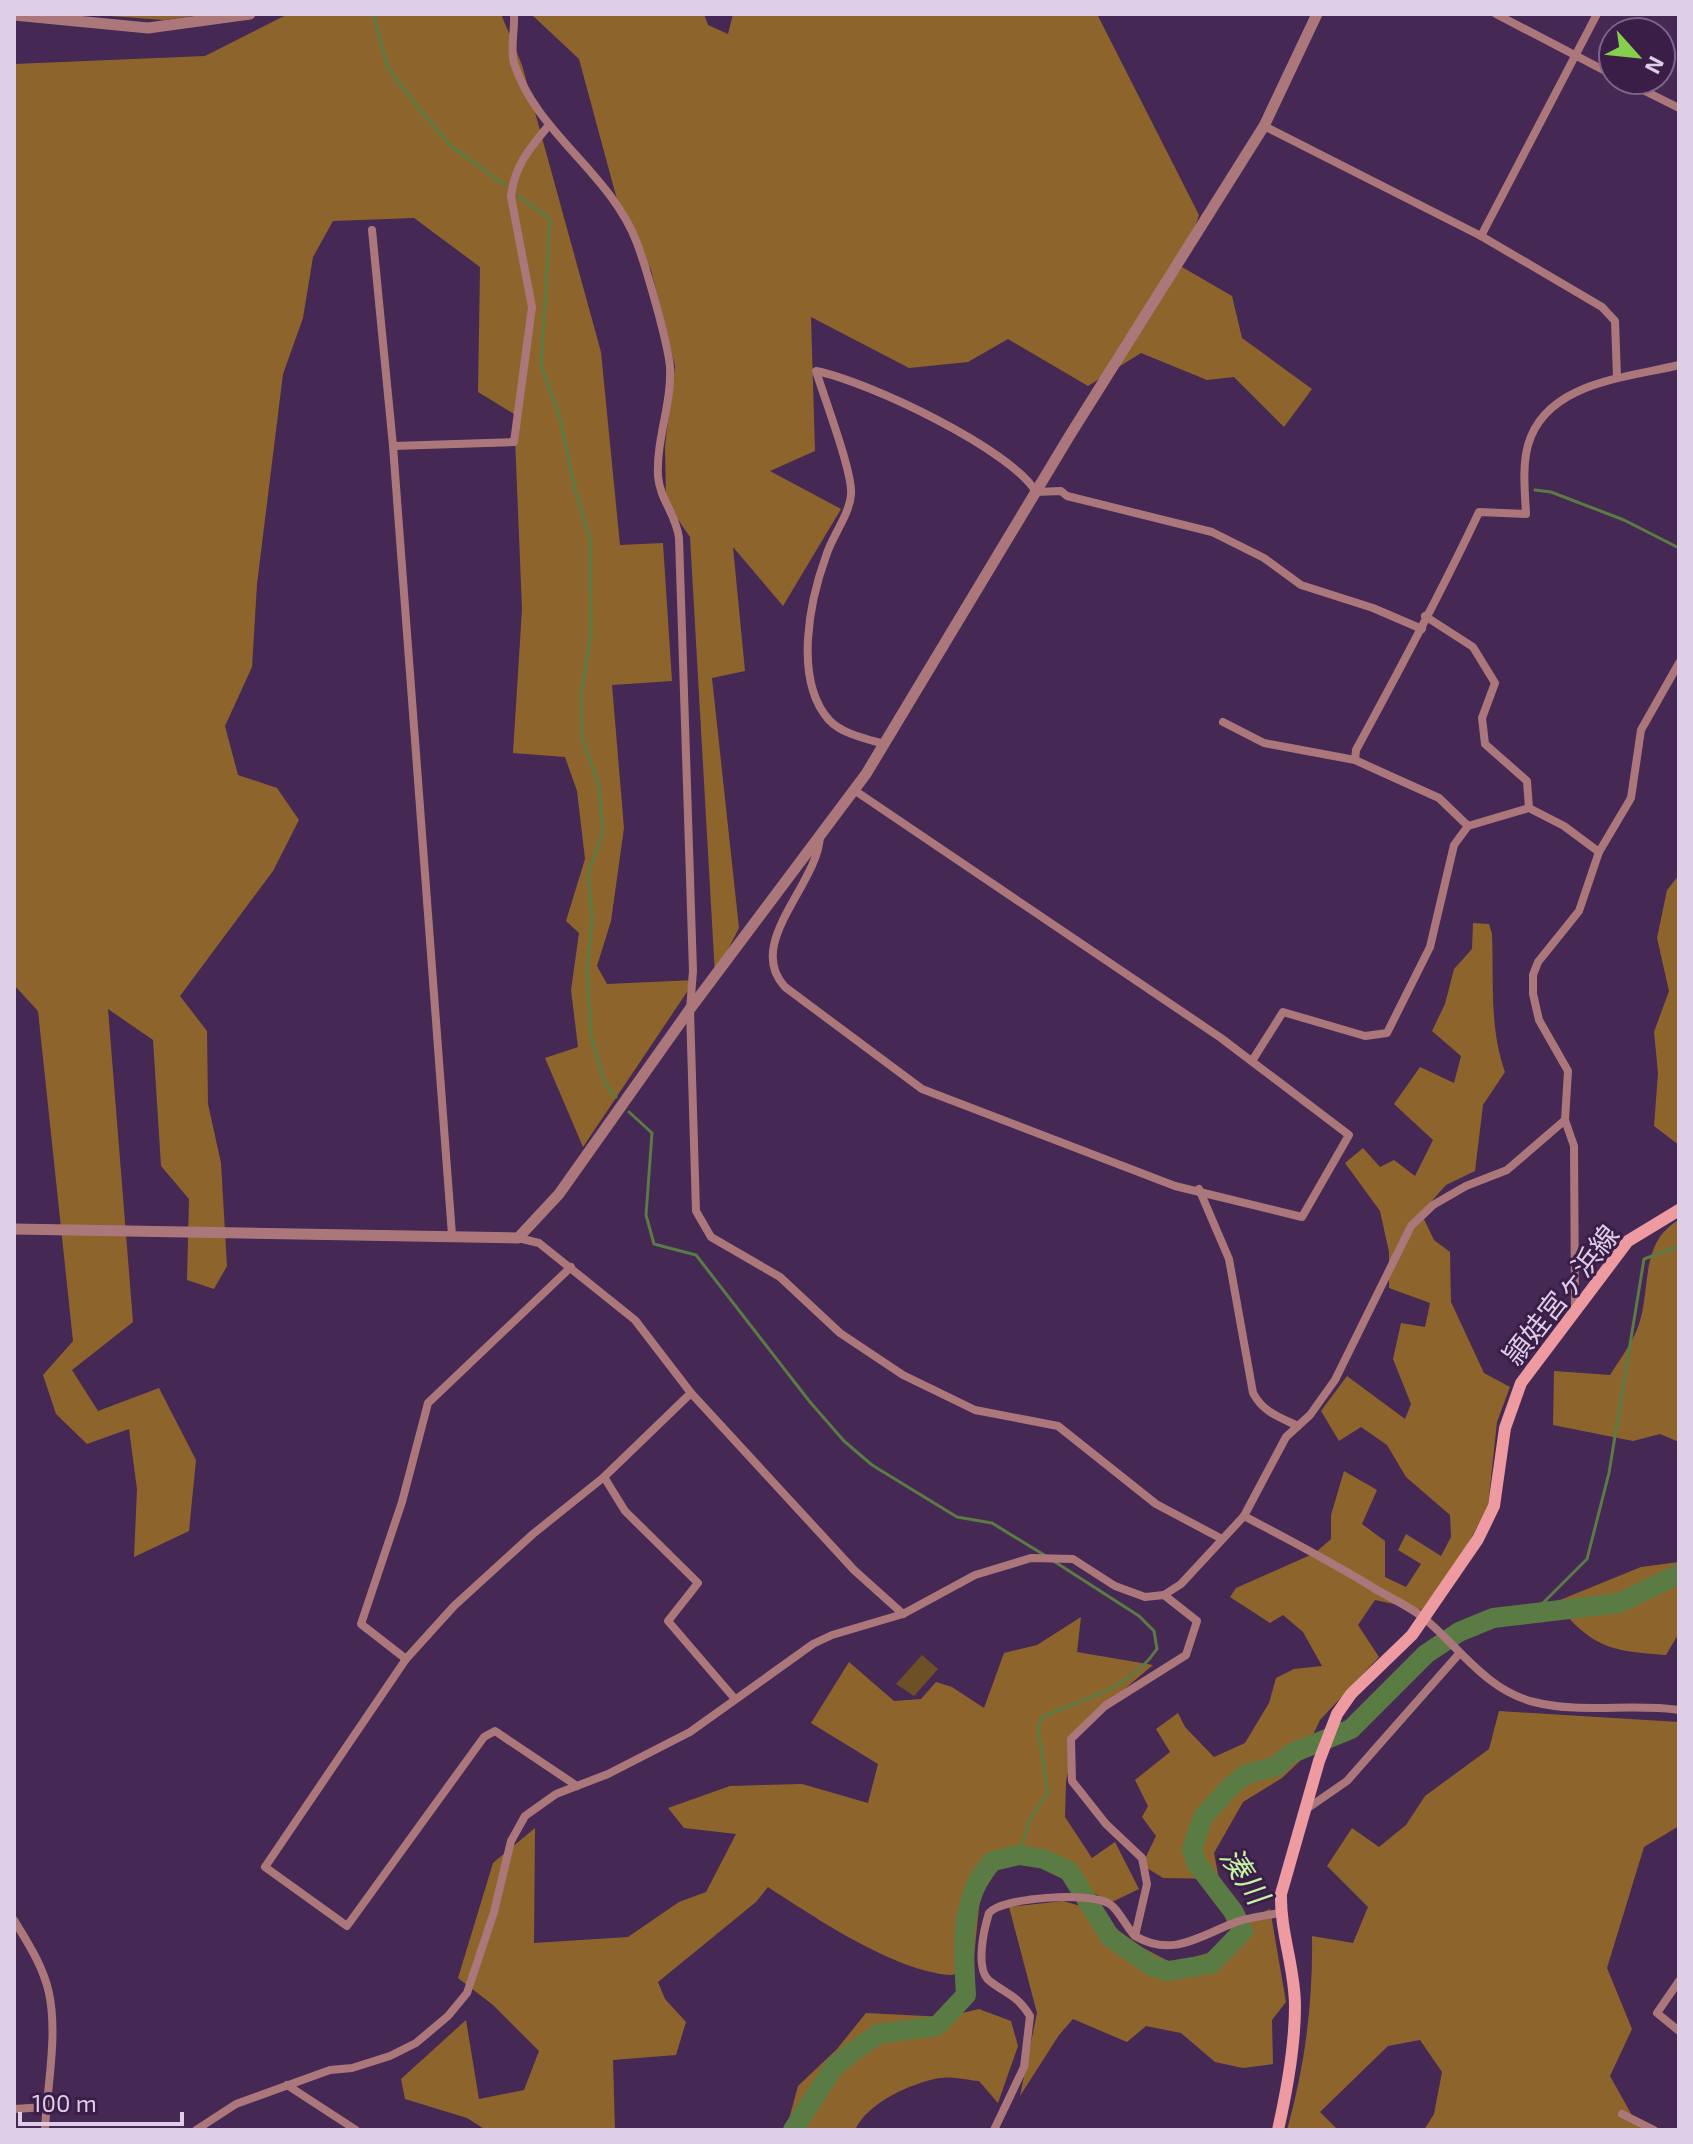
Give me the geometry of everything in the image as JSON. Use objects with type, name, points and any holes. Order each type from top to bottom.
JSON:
[{"type":"main road","name":"頴娃宮ヶ浜線","points":[[1278,2130],[1291,2061],[1295,2004],[1280,1913],[1288,1862],[1337,1714],[1351,1694],[1403,1645],[1478,1539],[1494,1506],[1505,1428],[1521,1383],[1575,1307],[1628,1241],[1679,1210]]},
{"type":"street","points":[[14,15],[148,28],[250,14]]},
{"type":"street","points":[[514,14],[513,59],[526,92],[549,125],[599,178],[636,240],[670,367],[658,473],[660,495],[677,520],[679,538],[693,971],[690,1009],[696,1211],[711,1237],[780,1277],[840,1333],[903,1375],[975,1410],[1058,1426],[1156,1504],[1222,1539]]},
{"type":"street","points":[[518,1238],[559,1194],[690,1009],[854,790],[1264,126],[1317,14]]},
{"type":"street","points":[[1496,14],[1597,67]]},
{"type":"street","points":[[1481,236],[1597,14]]},
{"type":"street","points":[[1655,96],[1679,108]]},
{"type":"street","points":[[393,446],[514,442],[532,307],[511,197],[512,181],[522,157],[549,125]]},
{"type":"street","points":[[1264,126],[1481,236],[1602,307],[1615,321],[1617,377]]},
{"type":"street","points":[[372,230],[393,446],[452,1235]]},
{"type":"street","points":[[1355,760],[1356,750],[1422,629],[1425,616],[1479,512],[1526,514],[1525,470],[1534,429],[1559,401],[1617,377],[1679,365]]},
{"type":"street","points":[[884,744],[861,738],[829,720],[810,669],[807,627],[813,596],[826,554],[851,497],[816,371],[861,385],[965,433],[1029,479],[1036,492]]},
{"type":"street","points":[[1036,492],[1061,491],[1067,496],[1212,532],[1264,558],[1301,585],[1373,608],[1422,629]]},
{"type":"street","points":[[1425,616],[1473,647],[1495,683],[1482,718],[1485,744],[1527,781],[1529,808]]},
{"type":"street","points":[[1575,1307],[1574,1146],[1565,1120],[1568,1071],[1539,1020],[1533,994],[1533,975],[1538,962],[1579,911],[1599,852],[1631,798],[1641,730],[1679,663]]},
{"type":"street","points":[[1223,722],[1264,743],[1355,760],[1406,785],[1426,790],[1468,826]]},
{"type":"street","points":[[820,835],[820,848],[801,892],[780,921],[772,958],[774,976],[785,987],[922,1089],[1175,1186],[1199,1189],[1302,1217],[1349,1135],[1252,1061],[854,790]]},
{"type":"street","points":[[1252,1061],[1283,1012],[1365,1036],[1387,1033],[1430,947],[1454,845],[1468,826],[1529,808],[1564,826],[1599,852]]},
{"type":"street","points":[[196,2130],[236,2104],[330,2070],[352,2068],[390,2056],[416,2043],[448,2016],[467,1993],[494,1912],[511,1841],[525,1816],[556,1794],[690,1732],[832,1635],[903,1614],[975,1575],[1039,1558],[1073,1559],[1130,1593],[1145,1597],[1164,1595],[1181,1584],[1244,1516],[1286,1437],[1335,1380],[1411,1226],[1433,1205],[1507,1170],[1565,1120]]},
{"type":"street","points":[[1199,1189],[1229,1259],[1253,1393],[1259,1405],[1298,1426]]},
{"type":"street","points":[[14,1229],[452,1235],[518,1238],[539,1243],[635,1320],[691,1393],[854,1570],[903,1614]]},
{"type":"street","points":[[406,1659],[361,1624],[402,1502],[428,1403],[571,1267]]},
{"type":"street","points":[[577,1786],[495,1731],[484,1737],[347,1926],[265,1867],[406,1659],[454,1606],[533,1534],[604,1477],[691,1393]]},
{"type":"street","points":[[604,1477],[625,1511],[698,1583],[668,1621],[735,1699]]},
{"type":"street","points":[[1244,1516],[1323,1557],[1423,1617],[1453,1646],[1458,1655],[1491,1680],[1531,1702],[1572,1707],[1641,1704],[1679,1710]]},
{"type":"street","points":[[1135,1936],[1147,1884],[1142,1858],[1106,1824],[1072,1781],[1071,1739],[1105,1706],[1186,1655],[1197,1621],[1164,1595]]},
{"type":"street","points":[[1304,1811],[1347,1781],[1458,1655]]},
{"type":"street","points":[[994,2130],[1021,2075],[1030,2016],[1011,1992],[988,1981],[984,1974],[982,1946],[989,1913],[1005,1902],[1094,1896],[1112,1904],[1120,1921],[1135,1936],[1165,1947],[1198,1940],[1246,1919],[1280,1913]]},
{"type":"street","points":[[14,1920],[40,1965],[49,1994],[52,2025],[45,2130]]},
{"type":"street","points":[[1679,1981],[1657,2013],[1679,2031]]},
{"type":"street","points":[[287,2085],[356,2130]]},
{"type":"street","points":[[14,2109],[46,2107]]},
{"type":"street","points":[[1622,2114],[1654,2130]]},
{"type":"shaded area","points":[[83,14],[208,14],[164,20]]},
{"type":"shaded area","points":[[288,14],[501,14],[522,65],[601,352],[620,545],[663,543],[672,681],[612,685],[624,828],[611,921],[597,966],[607,984],[695,980],[583,1147],[545,1058],[578,1047],[571,990],[579,933],[566,921],[585,859],[577,791],[565,757],[513,753],[522,609],[514,414],[478,392],[480,267],[414,218],[333,221],[313,257],[303,318],[283,374],[257,584],[252,667],[225,726],[238,775],[277,788],[299,820],[273,871],[180,996],[207,1031],[208,1104],[221,1163],[227,1266],[214,1289],[187,1280],[189,1199],[161,1166],[153,1040],[108,1009],[133,1322],[72,1370],[98,1411],[159,1388],[196,1460],[189,1531],[134,1557],[137,1489],[129,1429],[87,1444],[56,1414],[43,1375],[73,1341],[38,1011],[14,985],[14,64],[205,56]]},
{"type":"shaded area","points":[[531,14],[704,14],[708,25],[728,34],[733,14],[1097,14],[1199,215],[1182,267],[1232,296],[1242,338],[1312,389],[1284,427],[1234,377],[1207,380],[1141,353],[1088,386],[1008,339],[968,362],[909,368],[811,317],[815,451],[770,471],[841,509],[783,606],[733,547],[745,671],[712,678],[739,928],[715,975],[690,537],[666,502],[665,446],[675,366],[651,270],[619,207],[579,59]]},
{"type":"shaded area","points":[[1679,875],[1679,1145],[1654,1126],[1658,1073],[1654,1032],[1669,991],[1657,938],[1667,890]]},
{"type":"shaded area","points":[[1473,923],[1489,924],[1492,934],[1494,1021],[1505,1072],[1483,1105],[1475,1171],[1446,1185],[1421,1213],[1434,1240],[1450,1252],[1451,1302],[1484,1373],[1510,1387],[1497,1422],[1488,1506],[1466,1548],[1422,1610],[1375,1600],[1358,1625],[1379,1657],[1320,1720],[1301,1760],[1282,1778],[1243,1802],[1214,1853],[1219,1879],[1163,1878],[1142,1865],[1156,1836],[1142,1817],[1148,1806],[1135,1780],[1170,1752],[1156,1729],[1178,1713],[1185,1727],[1214,1757],[1245,1743],[1269,1703],[1276,1678],[1294,1669],[1322,1666],[1303,1632],[1283,1615],[1270,1623],[1230,1597],[1236,1588],[1315,1553],[1331,1539],[1331,1515],[1344,1471],[1377,1490],[1362,1524],[1385,1541],[1385,1577],[1406,1587],[1421,1564],[1398,1550],[1406,1534],[1441,1556],[1451,1537],[1450,1515],[1406,1477],[1387,1445],[1361,1427],[1339,1441],[1321,1411],[1347,1376],[1405,1419],[1411,1404],[1393,1359],[1401,1323],[1425,1327],[1430,1303],[1389,1288],[1389,1252],[1380,1211],[1345,1163],[1363,1148],[1380,1167],[1394,1160],[1415,1176],[1433,1140],[1394,1104],[1420,1067],[1454,1083],[1461,1056],[1432,1031],[1445,1004],[1454,969],[1472,949]]},
{"type":"shaded area","points":[[1679,1220],[1679,1442],[1660,1434],[1633,1441],[1553,1425],[1554,1371],[1610,1375],[1636,1332],[1651,1256],[1657,1242]]},
{"type":"shaded area","points":[[1679,1562],[1679,1633],[1666,1655],[1630,1652],[1603,1644],[1580,1629],[1555,1602],[1641,1567]]},
{"type":"shaded area","points":[[1081,1617],[1077,1652],[1153,1665],[1077,1729],[1066,1782],[1065,1817],[1092,1858],[1115,1842],[1139,1889],[1112,1902],[1042,1868],[1006,1856],[980,1897],[973,1967],[950,1975],[904,1964],[855,1941],[768,1887],[756,1902],[658,1982],[665,1999],[686,2022],[676,2055],[613,2060],[615,2130],[486,2130],[467,2118],[405,2099],[401,2079],[466,2020],[479,2099],[524,2090],[539,2051],[493,2005],[458,1978],[493,1863],[535,1828],[534,1943],[628,1937],[679,1902],[706,1892],[736,1834],[684,1828],[668,1808],[730,1786],[802,1784],[868,1803],[878,1764],[811,1723],[849,1662],[894,1701],[921,1699],[936,1682],[952,1687],[984,1708],[1004,1653],[1037,1645]]},
{"type":"shaded area","points":[[922,1655],[938,1669],[914,1696],[896,1684]]},
{"type":"shaded area","points":[[1499,1711],[1679,1722],[1679,1826],[1644,1847],[1607,1968],[1632,2029],[1610,2076],[1634,2119],[1653,2130],[1424,2130],[1434,2114],[1442,2072],[1420,2040],[1388,2046],[1320,2112],[1338,2130],[1287,2130],[1307,2034],[1312,1936],[1353,1943],[1368,1907],[1327,1866],[1352,1828],[1379,1847],[1406,1825],[1425,1796],[1489,1749]]},
{"type":"shaded area","points":[[1063,1901],[1095,1910],[1132,1942],[1172,1963],[1208,1953],[1236,1924],[1270,1909],[1286,2002],[1272,2020],[1273,2064],[1243,2068],[1215,2062],[1181,2033],[1146,2026],[1127,2042],[1073,2019],[1059,2035],[1020,2096],[1037,2013],[1009,1907]]},
{"type":"shaded area","points":[[979,2009],[1011,2021],[1018,2046],[998,2103],[979,2081],[940,2078],[916,2084],[891,2096],[869,2111],[855,2130],[786,2130],[798,2086],[837,2049],[866,2013],[945,2017]]},
{"type":"waterway","points":[[373,14],[388,68],[425,116],[452,147],[505,185]]},
{"type":"waterway","points":[[519,196],[550,219],[541,365],[559,415],[575,490],[590,539],[591,632],[581,694],[582,737],[599,786],[603,832],[588,874],[592,917],[587,972],[591,1035],[605,1084],[616,1097]]},
{"type":"waterway","points":[[1535,490],[1551,492],[1624,520],[1679,548]]},
{"type":"waterway","points":[[629,1112],[652,1133],[646,1215],[654,1244],[696,1255],[810,1402],[844,1441],[872,1465],[957,1517],[992,1523],[1046,1556]]},
{"type":"waterway","points":[[1530,1616],[1587,1559],[1609,1473],[1644,1259],[1679,1246]]},
{"type":"waterway","points":[[1019,1855],[1030,1819],[1048,1793],[1038,1729],[1042,1717],[1120,1683],[1134,1674],[1157,1649],[1154,1631],[1139,1616],[1052,1560]]},
{"type":"waterway","name":"湊川","points":[[793,2130],[834,2067],[852,2052],[878,2034],[937,2026],[966,1995],[964,1942],[969,1907],[982,1874],[993,1861],[1019,1855],[1044,1859],[1069,1871],[1110,1937],[1153,1967],[1168,1971],[1211,1964],[1243,1931],[1233,1911],[1197,1864],[1192,1849],[1203,1817],[1232,1785],[1246,1774],[1277,1766],[1290,1754],[1351,1729],[1426,1654],[1459,1632],[1493,1618],[1619,1603],[1679,1574]]}]
